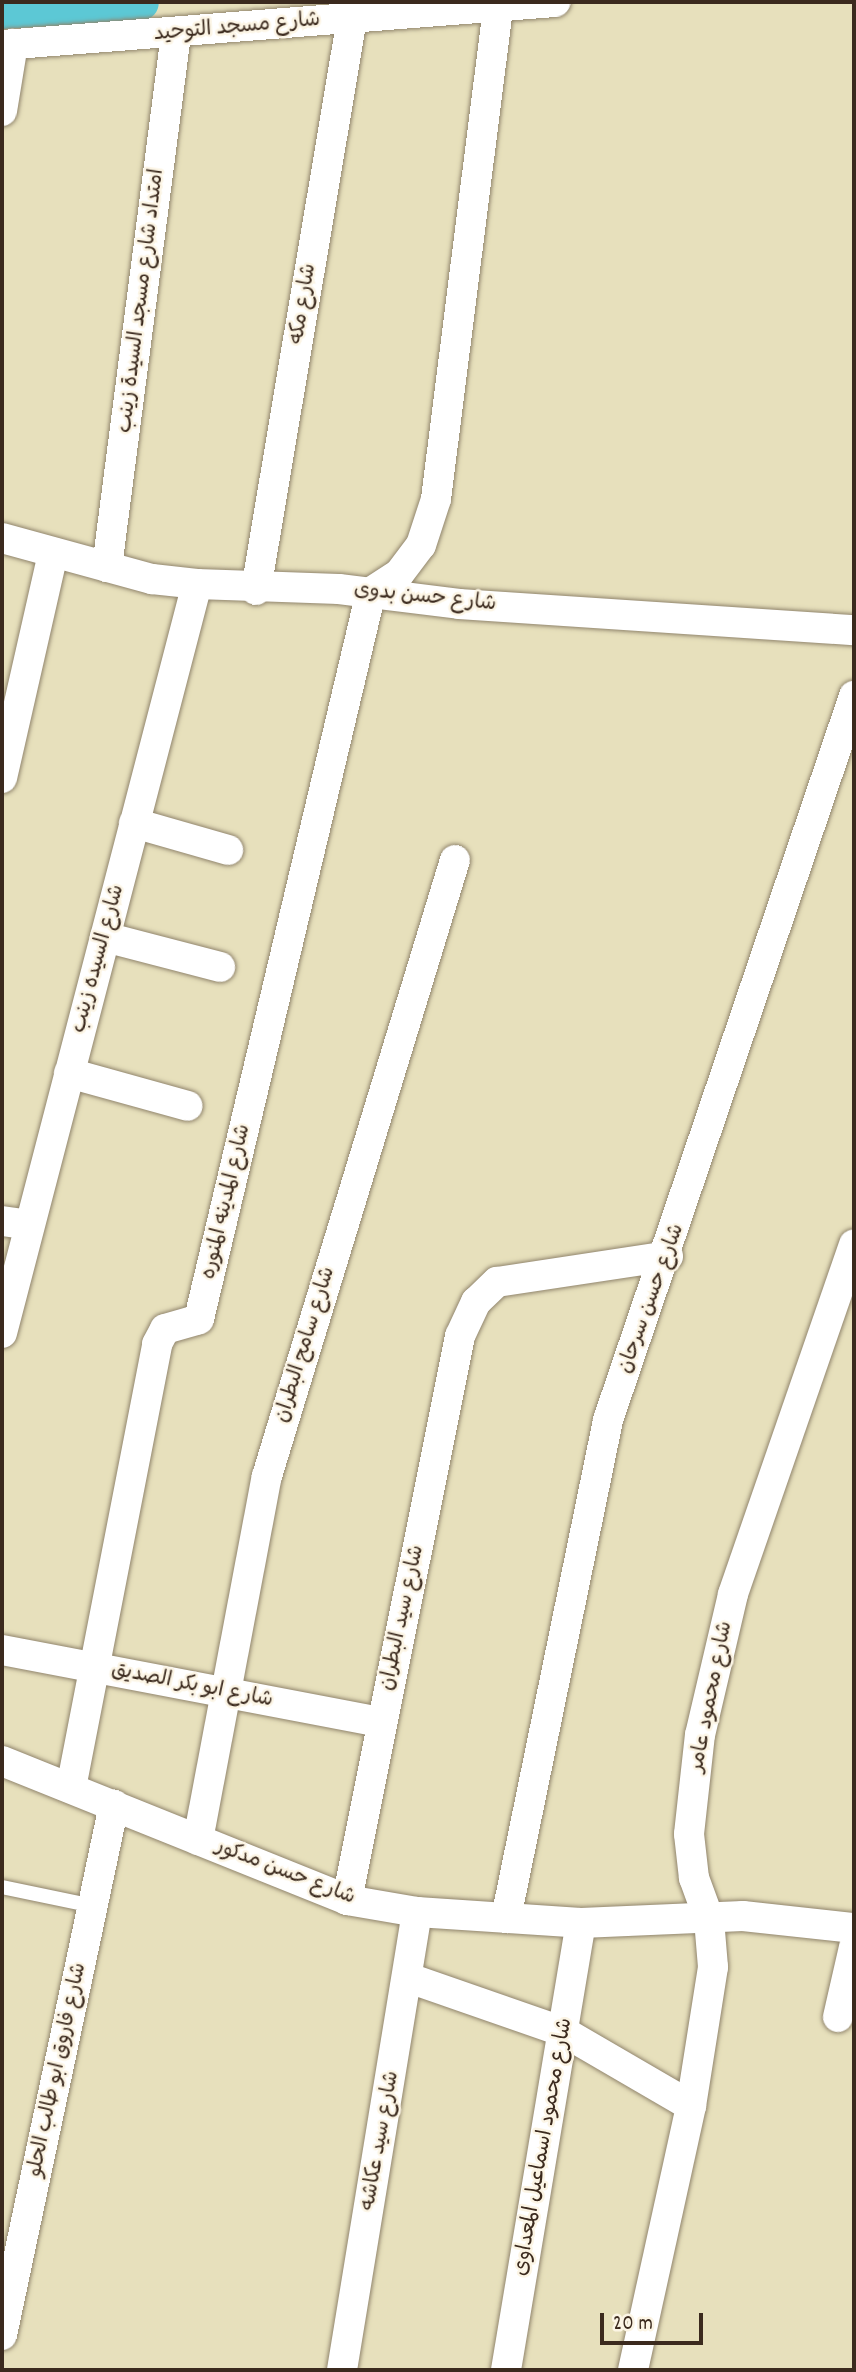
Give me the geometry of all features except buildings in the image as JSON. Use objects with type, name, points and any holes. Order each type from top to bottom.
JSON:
[{"type":"street","name":"شارع مسجد التوحيد","points":[[7,45],[498,9],[555,2]]},
{"type":"street","points":[[371,592],[399,573],[421,545],[436,499],[498,9]]},
{"type":"street","name":"شارع مكه","points":[[256,590],[352,18]]},
{"type":"street","name":"امتداد شارع مسجد السيدة زينب","points":[[107,567],[176,34]]},
{"type":"street","points":[[2,111],[7,45]]},
{"type":"street","name":"شارع حسن بدوى","points":[[2,538],[107,567],[197,584],[256,590],[371,592],[459,604],[854,630]]},
{"type":"street","points":[[2,778],[53,553]]},
{"type":"street","name":"شارع السيده زينب","points":[[2,1333],[15,1223],[69,1073],[197,584]]},
{"type":"street","name":"شارع المدينه المنوره","points":[[71,1788],[157,1344],[165,1329],[199,1320],[371,592]]},
{"type":"street","name":"شارع حسن سرحان","points":[[506,1917],[608,1420],[668,1256],[854,696]]},
{"type":"street","points":[[134,823],[228,850]]},
{"type":"street","name":"شارع سامح البطران","points":[[198,1840],[277,1440],[455,860]]},
{"type":"street","points":[[105,937],[220,967]]},
{"type":"street","points":[[69,1073],[188,1106]]},
{"type":"street","name":"شارع محمود عامر","points":[[633,2370],[691,2106],[713,1967],[709,1919],[694,1878],[689,1834],[700,1735],[733,1594],[854,1244]]},
{"type":"street","name":"شارع سيد البطران","points":[[348,1900],[460,1336],[476,1302],[497,1282],[668,1256]]},
{"type":"street","name":"شارع ابو بكر الصديق","points":[[2,1650],[382,1722]]},
{"type":"street","name":"شارع حسن مدكور","points":[[2,1761],[348,1900],[417,1912],[581,1923],[709,1919],[854,1928]]},
{"type":"street","name":"شارع فاروق ابو طالب الحلو","points":[[2,2335],[114,1805]]},
{"type":"street","name":"شارع سيد عكاشه","points":[[342,2370],[409,1978],[417,1912]]},
{"type":"street","name":"شارع محمود اسماعيل المعداوى","points":[[506,2370],[581,1923]]},
{"type":"street","points":[[838,2017],[854,1947]]},
{"type":"street","points":[[409,1978],[564,2032],[691,2106]]},
{"type":"lane","points":[[2,1887],[93,1906]]},
{"type":"waterway","points":[[2,10],[140,2]]}]
